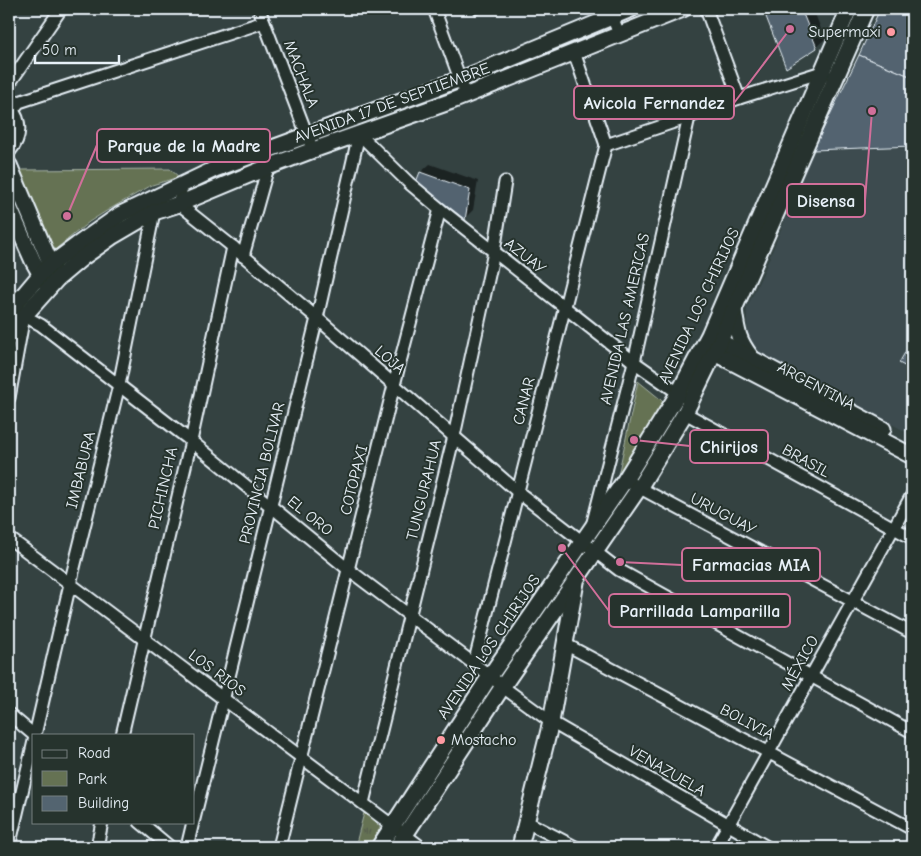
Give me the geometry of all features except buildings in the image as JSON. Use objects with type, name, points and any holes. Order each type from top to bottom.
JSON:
[{"type":"street","points":[[9,84],[61,9]]},
{"type":"street","name":"MACHALA","points":[[259,9],[313,150]]},
{"type":"street","points":[[434,9],[466,95]]},
{"type":"street","name":"AVENIDA 17 DE SEPTIEMBRE","points":[[9,338],[13,311],[49,276],[76,245],[121,214],[215,169],[460,79],[611,13],[631,9]]},
{"type":"street","name":"AVENIDA 17 DE SEPTIEMBRE","points":[[49,276],[82,258],[113,236],[154,212],[179,204],[313,150],[466,95],[683,9]]},
{"type":"street","points":[[706,9],[738,98]]},
{"type":"street","name":"AVENIDA LOS CHIRIJOS","points":[[401,841],[503,686],[639,488],[685,403],[712,344],[849,9]]},
{"type":"street","name":"AVENIDA LOS CHIRIJOS","points":[[712,344],[734,310],[866,9]]},
{"type":"street","points":[[611,13],[618,34]]},
{"type":"street","points":[[9,149],[16,139],[17,130],[16,120],[10,111],[20,102],[264,22]]},
{"type":"street","points":[[574,52],[606,145],[738,98],[822,72],[837,78]]},
{"type":"street","name":"AVENIDA LAS AMERICAS","points":[[592,529],[634,362],[688,117]]},
{"type":"street","name":"AZUAY","points":[[359,134],[409,183],[440,209],[685,403]]},
{"type":"street","name":"PROVINCIA BOLIVAR","points":[[195,813],[317,318],[359,134]]},
{"type":"street","name":"CANAR","points":[[474,664],[606,145]]},
{"type":"street","points":[[9,165],[49,276]]},
{"type":"street","points":[[243,256],[268,167]]},
{"type":"street","name":"TUNGURAHUA","points":[[363,803],[454,436],[494,252],[505,182]]},
{"type":"street","points":[[179,204],[182,185]]},
{"type":"street","name":"LOJA","points":[[179,204],[317,318],[518,492],[619,570],[912,732]]},
{"type":"street","points":[[9,207],[33,262],[49,276]]},
{"type":"street","name":"COTOPAXI","points":[[280,847],[394,385],[440,209]]},
{"type":"street","name":"IMBABURA","points":[[35,734],[119,386],[154,212]]},
{"type":"street","name":"PICHINCHA","points":[[122,734],[191,441],[232,247]]},
{"type":"street","points":[[734,310],[737,332],[742,345],[752,359]]},
{"type":"street","points":[[9,398],[13,311]]},
{"type":"street","name":"EL ORO","points":[[13,311],[41,325],[191,441],[349,570],[552,722]]},
{"type":"street","name":"ARGENTINA","points":[[712,344],[752,359],[912,445]]},
{"type":"street","name":"ARGENTINA","points":[[712,344],[912,456]]},
{"type":"street","name":"AVENIDA LOS CHIRIJOS","points":[[379,847],[490,676],[582,542],[625,480],[685,403]]},
{"type":"street","name":"BRASIL","points":[[685,403],[912,538]]},
{"type":"street","name":"URUGUAY","points":[[625,480],[912,633]]},
{"type":"street","name":"MÉXICO","points":[[716,847],[912,495]]},
{"type":"street","name":"LOS RIOS","points":[[9,538],[393,825],[401,841],[422,847]]},
{"type":"street","points":[[520,847],[552,722],[578,577]]},
{"type":"street","points":[[547,621],[557,619],[568,628]]},
{"type":"street","name":"BOLIVIA","points":[[566,644],[912,829]]},
{"type":"street","points":[[9,714],[34,734]]},
{"type":"street","name":"VENAZUELA","points":[[552,722],[767,847]]},
{"type":"street","points":[[9,847],[32,749]]},
{"type":"street","points":[[527,822],[576,847]]},
{"type":"street","points":[[96,847],[102,824]]},
{"type":"street","points":[[142,824],[170,847]]},
{"type":"street","name":"PROVINCIA BOLIVAR","points":[[187,847],[192,824]]},
{"type":"shaded area","points":[[912,146],[912,435],[760,353],[752,344],[748,335],[747,307],[765,269],[813,150]]},
{"type":"green space","points":[[170,169],[179,177],[152,185],[108,210],[89,222],[52,252],[17,170]]},
{"type":"green space","points":[[638,381],[665,403],[618,476]]},
{"type":"green space","points":[[364,813],[383,829],[371,847],[355,847]]},
{"type":"place","name":"Avicola Fernandez","points":[[790,29]]},
{"type":"place","name":"Supermaxi","points":[[891,32]]},
{"type":"place","name":"Disensa","points":[[872,111]]},
{"type":"place","name":"Parque de la Madre","points":[[67,216]]},
{"type":"place","name":"Chirijos","points":[[634,440]]},
{"type":"place","name":"Parrillada Lamparilla","points":[[562,548]]},
{"type":"place","name":"Farmacias MIA","points":[[620,562]]},
{"type":"place","name":"Mostacho","points":[[441,740]]}]
